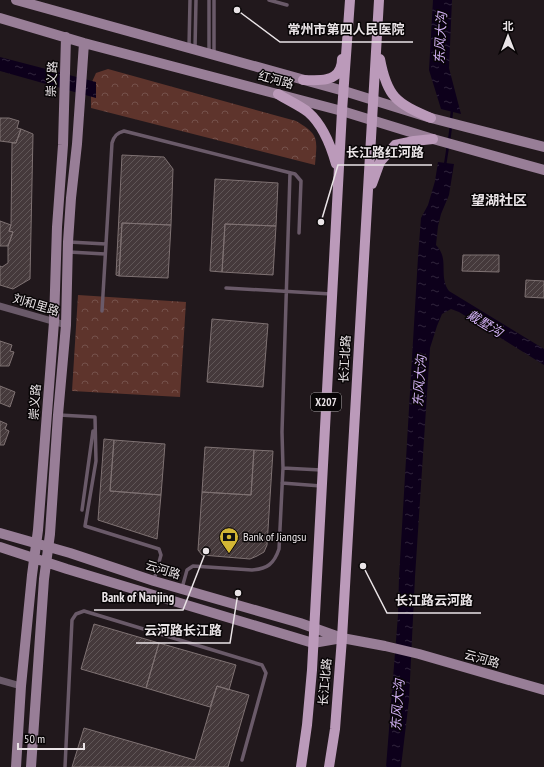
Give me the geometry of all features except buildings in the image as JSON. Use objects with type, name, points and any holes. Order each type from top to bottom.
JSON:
[{"type":"main road","name":"长江北路","points":[[301,767],[307,724],[313,644],[338,176],[350,0]]},
{"type":"main road","name":"长江北路","points":[[329,767],[335,729],[342,638],[379,0]]},
{"type":"main road","points":[[304,80],[320,80],[330,78],[340,71],[348,36]]},
{"type":"main road","points":[[377,44],[383,76],[392,95],[408,108],[431,118]]},
{"type":"main road","points":[[278,94],[308,112],[324,132],[332,149],[338,176]]},
{"type":"main road","points":[[368,196],[380,162],[395,145],[433,139]]},
{"type":"street","name":"红河路","points":[[16,0],[344,91],[431,118],[544,147]]},
{"type":"street","name":"红河路","points":[[0,18],[342,111],[433,139],[544,170]]},
{"type":"street","name":"崇义路","points":[[16,767],[21,686],[36,543],[54,322],[63,145],[66,37]]},
{"type":"street","name":"崇义路","points":[[31,767],[46,562],[66,325],[71,198],[84,42]]},
{"type":"street","name":"刘和里路","points":[[0,306],[66,325]]},
{"type":"street","name":"云河路","points":[[0,533],[154,581],[314,628],[342,638],[419,654],[544,690]]},
{"type":"street","name":"云河路","points":[[0,547],[313,644],[342,638]]},
{"type":"street","points":[[0,680],[21,686]]},
{"type":"lane","points":[[190,0],[192,49]]},
{"type":"lane","points":[[192,49],[196,0]]},
{"type":"lane","points":[[209,0],[211,54]]},
{"type":"lane","points":[[211,54],[214,0]]},
{"type":"lane","points":[[269,0],[287,5]]},
{"type":"lane","points":[[102,311],[112,143],[114,137],[118,133],[124,131],[295,174],[301,181],[299,233]]},
{"type":"lane","points":[[182,589],[187,570],[192,566],[260,570],[268,566],[275,559],[278,549],[283,468],[282,432],[290,172]]},
{"type":"lane","points":[[68,247],[106,244]]},
{"type":"lane","points":[[68,247],[105,254]]},
{"type":"lane","points":[[226,288],[332,294]]},
{"type":"lane","points":[[58,415],[95,417]]},
{"type":"lane","points":[[82,510],[95,417]]},
{"type":"lane","points":[[95,417],[96,461],[86,526],[158,549],[161,555],[154,581]]},
{"type":"lane","points":[[283,468],[322,470]]},
{"type":"lane","points":[[282,484],[322,486]]},
{"type":"lane","points":[[65,767],[72,620],[76,614],[84,611],[262,664],[266,673],[242,760]]},
{"type":"green space","points":[[108,69],[296,121],[309,130],[315,138],[315,165],[91,108],[91,84],[96,73]]},
{"type":"green space","points":[[78,295],[186,302],[180,397],[72,391]]},
{"type":"water","points":[[433,0],[452,0],[449,68],[461,114],[441,109],[429,70]]},
{"type":"water","points":[[0,57],[96,82],[96,98],[0,71]]},
{"type":"water","name":"戴墅沟","points":[[438,162],[454,164],[449,195],[438,226],[436,245],[442,256],[444,279],[449,291],[544,349],[544,365],[459,312],[451,309],[442,314],[430,348],[415,577],[409,700],[401,767],[386,767],[398,615],[421,218],[428,205],[435,181]]},
{"type":"waterway","name":"东风大沟","points":[[451,121],[452,110]]},
{"type":"waterway","name":"东风大沟","points":[[449,141],[451,126]]},
{"type":"waterway","name":"东风大沟","points":[[445,165],[448,146]]},
{"type":"place","name":"常州市第四人民医院","points":[[237,10]]},
{"type":"place","name":"长江路红河路","points":[[321,222]]},
{"type":"place","name":"Bank of Nanjing","points":[[206,551]]},
{"type":"place","name":"Bank of Jiangsu","points":[[229,554]]},
{"type":"place","name":"长江路云河路","points":[[363,566]]},
{"type":"place","name":"云河路长江路","points":[[238,593]]},
{"type":"district","name":"望湖社区","points":[[499,200]]}]
